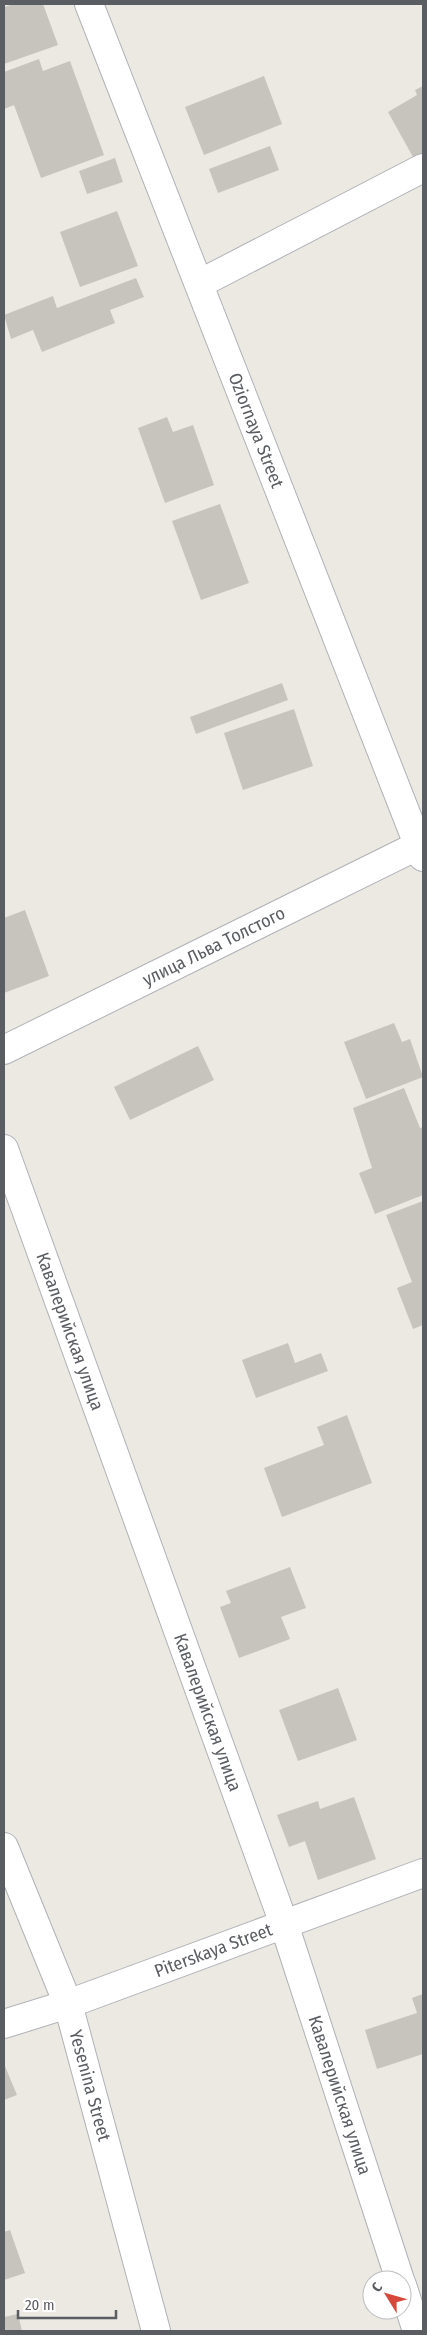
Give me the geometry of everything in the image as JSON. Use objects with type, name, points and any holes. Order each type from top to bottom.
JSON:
[{"type":"street","name":"Oziornaya Street","points":[[89,4],[422,849]]},
{"type":"street","points":[[199,284],[423,168]]},
{"type":"street","name":"улица Льва Толстого","points":[[4,1050],[422,849]]},
{"type":"street","name":"Кавалерийская улица","points":[[4,1149],[284,1924],[397,2270]]},
{"type":"street","name":"Yesenina Street","points":[[4,1847],[68,2004],[156,2331]]},
{"type":"street","name":"Piterskaya Street","points":[[4,2024],[68,2004],[423,1873]]},
{"type":"street","points":[[412,2316],[417,2331]]},
{"type":"building","points":[[14,4],[43,4],[58,45],[4,64],[4,7]]},
{"type":"building","points":[[39,59],[43,71],[70,61],[104,155],[41,178],[14,105],[4,109],[4,72]]},
{"type":"building","points":[[264,76],[282,124],[204,155],[185,107]]},
{"type":"building","points":[[423,86],[423,163],[418,166],[388,112],[417,95],[415,90]]},
{"type":"building","points":[[270,146],[279,170],[218,193],[209,169]]},
{"type":"building","points":[[115,158],[123,182],[87,194],[79,171]]},
{"type":"building","points":[[117,211],[138,266],[80,287],[60,232]]},
{"type":"building","points":[[136,278],[144,297],[110,310],[115,323],[42,352],[33,330],[11,339],[4,315],[53,296],[57,308]]},
{"type":"building","points":[[167,417],[173,432],[193,425],[214,485],[165,503],[138,428]]},
{"type":"building","points":[[220,504],[249,583],[201,600],[172,521]]},
{"type":"building","points":[[282,683],[288,700],[196,734],[190,717]]},
{"type":"building","points":[[294,709],[313,766],[243,790],[224,733]]},
{"type":"building","points":[[25,910],[49,976],[4,993],[4,918]]},
{"type":"building","points":[[394,1023],[402,1042],[410,1039],[423,1077],[366,1099],[344,1042]]},
{"type":"building","points":[[198,1046],[214,1080],[130,1120],[114,1087]]},
{"type":"building","points":[[404,1088],[420,1128],[423,1127],[423,1195],[375,1214],[359,1173],[372,1168],[353,1108]]},
{"type":"building","points":[[423,1201],[423,1325],[413,1329],[397,1288],[412,1282],[386,1215]]},
{"type":"building","points":[[288,1343],[295,1363],[321,1353],[328,1371],[256,1398],[242,1360]]},
{"type":"building","points":[[347,1415],[372,1483],[282,1517],[264,1468],[324,1445],[317,1427]]},
{"type":"building","points":[[290,1567],[306,1608],[281,1617],[290,1639],[239,1658],[220,1607],[231,1603],[226,1591]]},
{"type":"building","points":[[338,1688],[357,1740],[298,1761],[279,1710]]},
{"type":"building","points":[[354,1797],[376,1859],[318,1880],[305,1841],[289,1847],[277,1815],[318,1801],[320,1809]]},
{"type":"building","points":[[423,1994],[423,2054],[377,2069],[365,2030],[417,2013],[412,1998]]},
{"type":"building","points":[[4,2067],[17,2095],[4,2100]]},
{"type":"building","points":[[10,2230],[25,2273],[4,2280],[4,2232]]},
{"type":"building","points":[[18,2314],[22,2331],[4,2331],[4,2317]]}]
